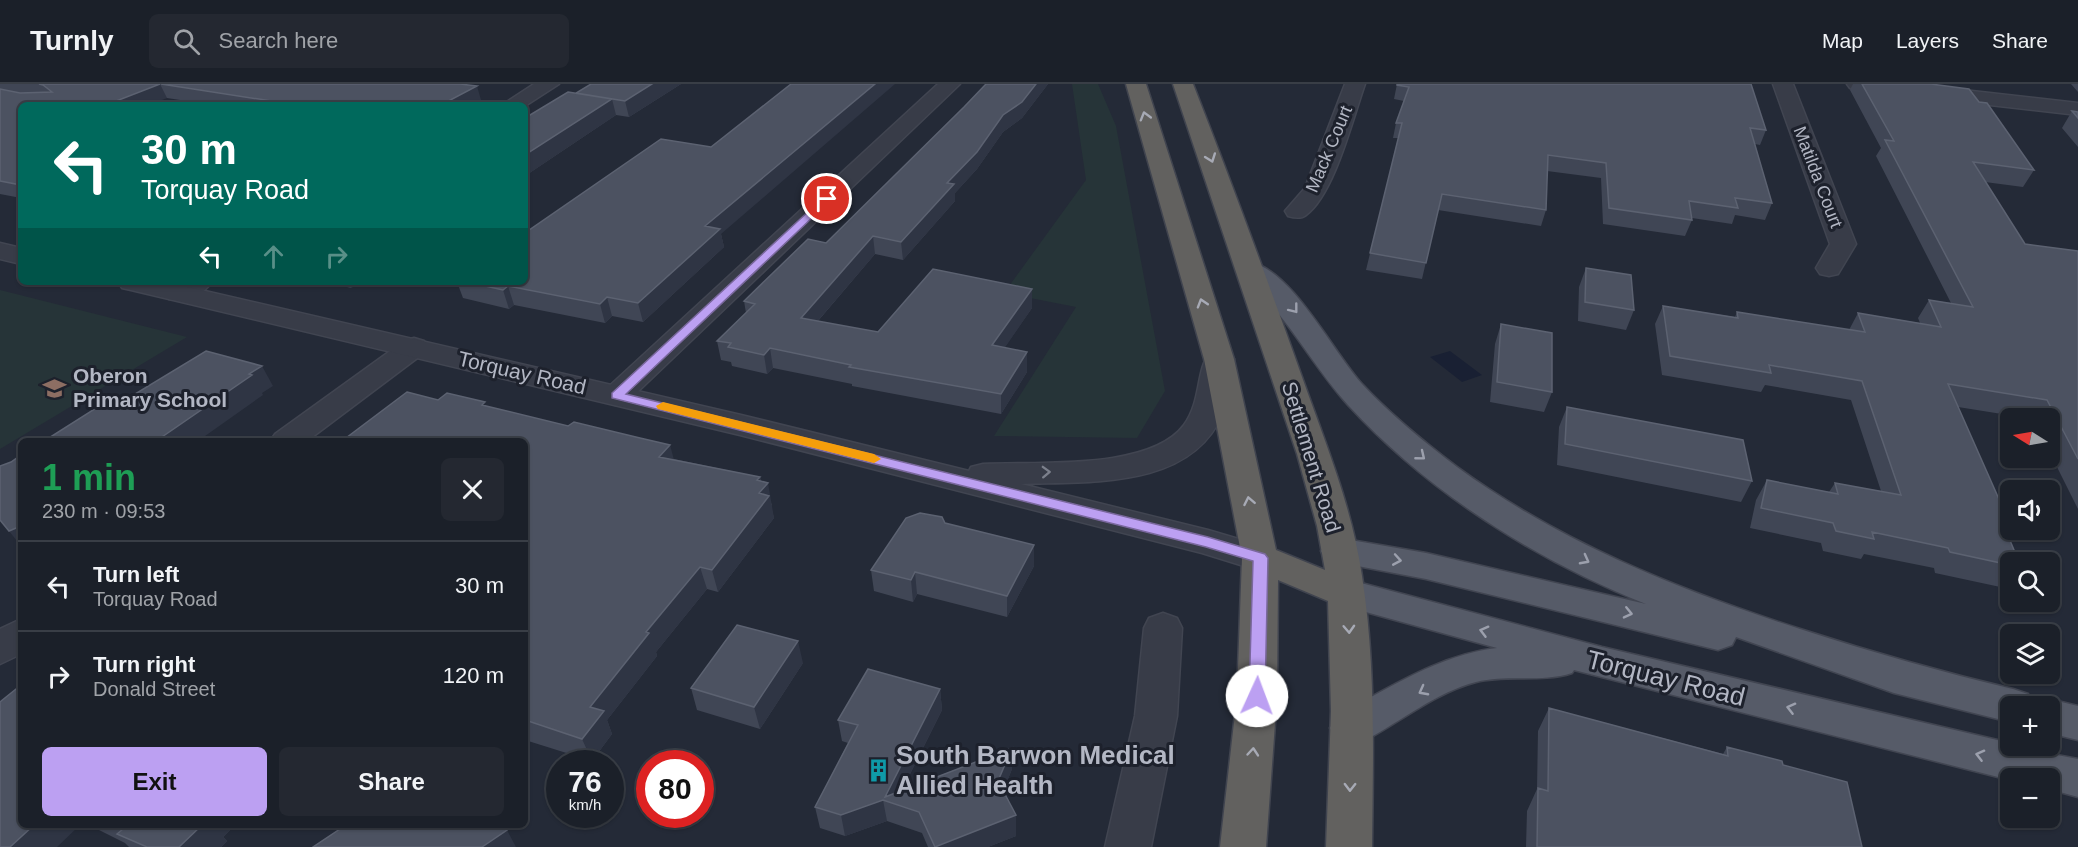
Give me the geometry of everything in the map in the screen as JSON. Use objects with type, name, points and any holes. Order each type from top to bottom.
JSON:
[{"type":"highway","points":[[1136,84],[1219,359],[1260,558],[1257,696],[1245,828]]},
{"type":"highway","name":"Settlement Road","points":[[1183,84],[1251,270],[1322,482],[1339,551],[1346,593],[1351,728],[1349,847]]},
{"type":"highway","name":"Torquay Road","points":[[1260,558],[1339,551]]},
{"type":"highway","name":"Torquay Road","points":[[1260,558],[1346,593]]},
{"type":"main road","points":[[1251,270],[1284,297],[1328,360],[1369,409],[1455,483],[1485,503],[1570,551],[1639,585],[1710,613],[1915,682]]},
{"type":"main road","name":"Torquay Road","points":[[1339,551],[1426,566],[2000,703]]},
{"type":"main road","name":"Torquay Road","points":[[1346,593],[1602,662],[2078,778]]},
{"type":"main road","points":[[1351,728],[1474,667],[1518,663],[1602,662]]},
{"type":"main road","points":[[2060,719],[2078,723]]},
{"type":"street","points":[[517,102],[549,84]]},
{"type":"street","points":[[616,396],[950,84]]},
{"type":"street","name":"Mack Court","points":[[1297,211],[1316,190],[1355,84]]},
{"type":"street","name":"Matilda Court","points":[[1783,84],[1843,244],[1829,268]]},
{"type":"street","points":[[1857,84],[2078,109]]},
{"type":"street","points":[[2024,84],[2040,105]]},
{"type":"street","points":[[0,251],[18,255]]},
{"type":"street","name":"Torquay Road","points":[[160,285],[189,288],[414,347],[1208,542],[1260,558]]},
{"type":"street","points":[[290,438],[414,347]]},
{"type":"street","points":[[946,476],[1096,471],[1139,466],[1168,457],[1191,439],[1208,415],[1215,391],[1219,359]]},
{"type":"street","points":[[1128,847],[1156,716],[1163,628]]},
{"type":"street","points":[[0,649],[18,636]]},
{"type":"street","points":[[1219,847],[1245,828]]},
{"type":"shaded area","points":[[1072,84],[1098,84],[1116,126],[1165,391],[1137,438],[994,436],[1076,307],[1004,293],[1086,180]]},
{"type":"shaded area","name":"Oberon Primary School","points":[[0,290],[187,337],[18,438],[0,449]]},
{"type":"water","points":[[1450,351],[1482,375],[1462,382],[1430,357]]},
{"type":"building","points":[[39,84],[160,84],[114,102],[18,102],[18,184],[0,181],[0,89],[20,93],[52,92]]},
{"type":"building","points":[[161,84],[460,84],[477,86],[447,102],[278,102]]},
{"type":"building","points":[[591,84],[652,84],[625,101],[576,93]]},
{"type":"building","points":[[791,84],[875,84],[705,226],[720,229],[638,303],[607,297],[600,304],[508,286],[503,290],[480,285],[528,285],[528,231],[661,139],[711,147]]},
{"type":"building","points":[[986,84],[1036,84],[1022,102],[1003,115],[977,152],[947,183],[954,184],[901,242],[873,236],[801,318],[878,332],[933,269],[1032,289],[992,345],[1027,352],[1001,394],[849,367],[851,365],[770,348],[764,355],[728,347],[731,343],[717,341],[755,304],[744,301],[808,239],[826,243]]},
{"type":"building","points":[[1397,84],[1751,84],[1766,130],[1750,128],[1772,203],[1735,198],[1738,208],[1689,201],[1692,220],[1609,208],[1606,163],[1548,155],[1546,210],[1442,194],[1426,263],[1370,253],[1402,123],[1396,123],[1409,87]]},
{"type":"building","points":[[1862,84],[1931,84],[1969,89],[1979,102],[1987,103],[2034,170],[1973,162],[2025,244],[2078,251],[2078,459],[2060,425],[2060,408],[2051,408],[2047,400],[1948,384],[2000,501],[2000,540],[2010,540],[2015,552],[2000,552],[2000,563],[1950,552],[1948,548],[1872,532],[1874,539],[1836,531],[1833,523],[1761,508],[1767,480],[1838,494],[1835,483],[1901,495],[1862,381],[1769,365],[1771,373],[1670,356],[1663,306],[1738,318],[1737,312],[1865,332],[1858,313],[1941,327],[1929,300],[1973,307],[1885,140],[1894,141]]},
{"type":"building","points":[[568,92],[612,99],[528,153],[528,116]]},
{"type":"building","points":[[1586,268],[1631,275],[1634,310],[1585,302]]},
{"type":"building","points":[[1501,324],[1552,333],[1552,392],[1497,382]]},
{"type":"building","points":[[206,351],[262,366],[160,438],[49,438],[115,396],[127,399]]},
{"type":"building","points":[[407,392],[438,400],[447,393],[485,402],[482,405],[568,426],[574,422],[670,445],[659,457],[760,477],[757,480],[768,483],[759,493],[769,496],[712,570],[700,567],[646,632],[649,633],[590,707],[604,711],[582,739],[528,721],[528,438],[346,438]]},
{"type":"building","points":[[1567,407],[1743,440],[1752,481],[1565,444]]},
{"type":"building","points":[[18,457],[18,527],[9,531],[0,520],[0,466]]},
{"type":"building","points":[[920,513],[942,517],[945,523],[1034,545],[1007,596],[915,572],[911,580],[871,570],[906,518]]},
{"type":"building","points":[[737,625],[798,641],[754,707],[691,688]]},
{"type":"building","points":[[868,669],[940,689],[885,797],[1012,748],[998,781],[1016,815],[935,847],[919,812],[883,800],[841,815],[815,807],[858,725],[838,720]]},
{"type":"building","points":[[18,687],[18,828],[31,828],[10,847],[0,847],[0,702]]},
{"type":"building","points":[[1549,708],[1728,756],[1727,747],[1782,761],[1783,765],[1847,782],[1862,847],[1537,847],[1538,788],[1548,791]]},
{"type":"building","points":[[121,828],[199,828],[179,847],[147,847],[117,834],[123,829]]},
{"type":"building","points":[[342,828],[505,828],[507,830],[482,847],[313,847]]},
{"type":"slow traffic","points":[[663,406],[874,459]]},
{"type":"place","name":"Oberon Primary School","points":[[55,388]]},
{"type":"place","name":"South Barwon Medical Allied Health","points":[[878,770]]},
{"type":"route","points":[[827,199],[616,396],[946,476],[1208,542],[1260,558],[1257,696]]}]
